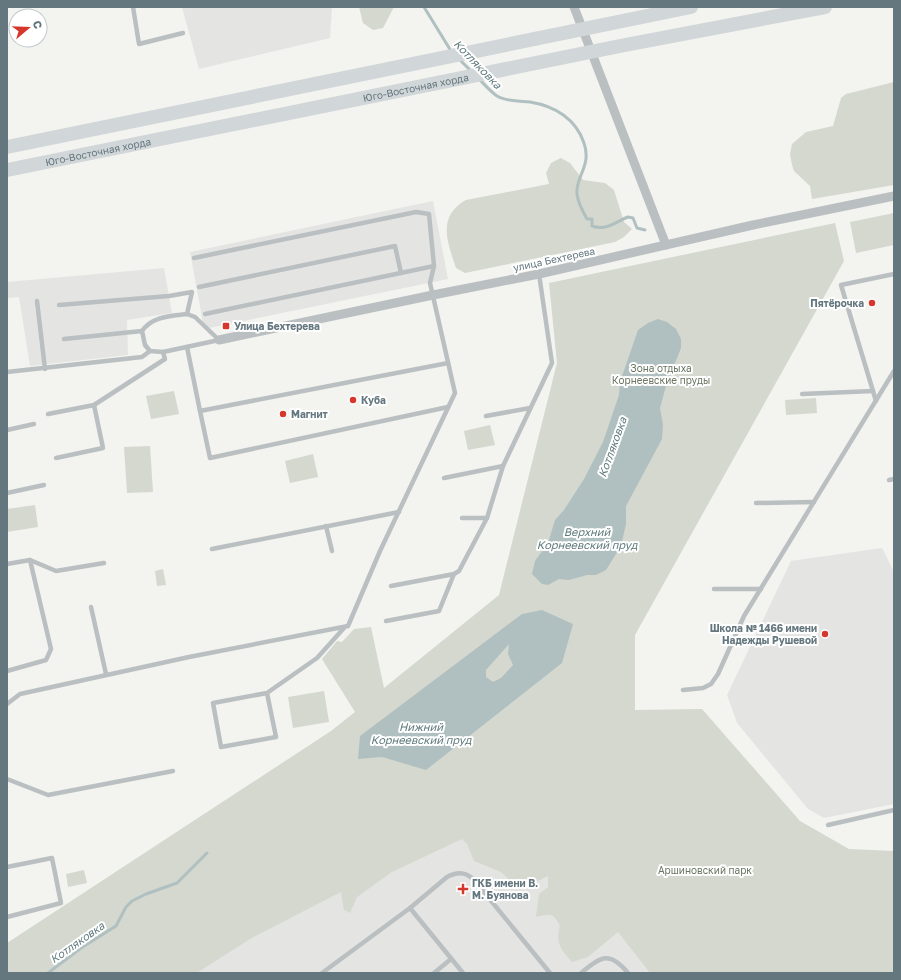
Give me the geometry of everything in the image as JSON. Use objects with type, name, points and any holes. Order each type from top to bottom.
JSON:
[{"type":"main road","points":[[7,147],[691,7]]},
{"type":"main road","name":"Юго-Восточная хорда","points":[[7,170],[625,45],[825,7]]},
{"type":"street","points":[[574,7],[666,245]]},
{"type":"street","name":"улица Бехтерева","points":[[219,340],[539,274],[894,196]]},
{"type":"lane","points":[[133,7],[140,44],[183,33]]},
{"type":"lane","points":[[194,258],[416,212],[429,214],[434,266],[430,283],[455,393],[399,512],[348,626],[344,628],[317,658],[267,693],[213,703],[221,747],[276,737],[267,693]]},
{"type":"lane","points":[[199,287],[395,246],[401,273]]},
{"type":"lane","points":[[205,314],[434,266]]},
{"type":"lane","points":[[391,586],[454,574],[459,571],[487,518],[503,466],[552,362],[539,274]]},
{"type":"lane","points":[[876,401],[841,285],[894,274]]},
{"type":"lane","points":[[59,305],[169,296],[192,292],[187,314]]},
{"type":"lane","points":[[36,301],[45,369]]},
{"type":"lane","points":[[150,351],[145,345],[142,331],[147,324],[154,320],[187,314],[195,317],[219,340]]},
{"type":"lane","points":[[64,339],[142,331]]},
{"type":"lane","points":[[7,372],[45,369],[142,356],[150,351],[163,352],[219,340]]},
{"type":"lane","points":[[187,347],[210,458],[448,407]]},
{"type":"lane","points":[[48,414],[94,405],[164,359],[163,352]]},
{"type":"lane","points":[[200,411],[448,363]]},
{"type":"lane","points":[[683,690],[703,688],[711,684],[718,674],[744,616],[894,371]]},
{"type":"lane","points":[[802,394],[873,391]]},
{"type":"lane","points":[[56,458],[103,448],[94,405]]},
{"type":"lane","points":[[486,416],[530,408]]},
{"type":"lane","points":[[7,430],[34,424]]},
{"type":"lane","points":[[444,478],[503,466]]},
{"type":"lane","points":[[888,480],[894,479]]},
{"type":"lane","points":[[7,493],[44,486]]},
{"type":"lane","points":[[756,503],[814,502]]},
{"type":"lane","points":[[212,550],[399,512]]},
{"type":"lane","points":[[462,518],[487,518]]},
{"type":"lane","points":[[326,526],[332,551]]},
{"type":"lane","points":[[7,671],[46,660],[51,649],[30,560]]},
{"type":"lane","points":[[7,564],[30,560],[56,571],[104,563]]},
{"type":"lane","points":[[386,621],[439,611],[454,574]]},
{"type":"lane","points":[[714,589],[761,590]]},
{"type":"lane","points":[[90,607],[106,674]]},
{"type":"lane","points":[[7,704],[20,694],[106,674],[344,628]]},
{"type":"lane","points":[[7,779],[48,795],[174,770]]},
{"type":"lane","points":[[828,825],[894,810]]},
{"type":"lane","points":[[7,867],[52,858],[61,903],[7,917]]},
{"type":"lane","points":[[322,973],[454,874],[461,873],[469,875],[550,973]]},
{"type":"lane","points":[[410,908],[463,973]]},
{"type":"lane","points":[[581,973],[595,961],[608,957],[616,960],[628,973]]},
{"type":"lane","points":[[434,973],[451,959]]},
{"type":"shaded area","points":[[182,7],[332,7],[330,38],[199,69]]},
{"type":"shaded area","points":[[433,201],[448,279],[209,328],[203,323],[190,252]]},
{"type":"shaded area","points":[[164,268],[172,313],[127,320],[128,355],[30,366],[19,297],[7,298],[7,282]]},
{"type":"shaded area","name":"Школа № 1466 имени Надежды Рушевой","points":[[882,548],[894,572],[894,804],[824,818],[808,809],[737,723],[727,695],[791,561]]},
{"type":"shaded area","name":"ГКБ имени В. М. Буянова","points":[[500,809],[592,894],[655,973],[197,973],[252,938]]},
{"type":"green space","points":[[359,7],[394,7],[383,28],[373,30],[363,23]]},
{"type":"green space","points":[[894,82],[894,185],[812,199],[810,186],[794,171],[790,154],[792,144],[806,132],[833,126],[841,98],[846,94]]},
{"type":"green space","points":[[561,158],[570,163],[583,180],[605,183],[614,190],[624,222],[632,229],[624,237],[615,242],[465,273],[456,268],[450,249],[447,230],[451,214],[457,206],[466,200],[549,184],[546,173],[551,163]]},
{"type":"green space","points":[[894,213],[894,245],[856,253],[850,222]]},
{"type":"green space","points":[[835,223],[844,261],[635,635],[635,710],[702,709],[800,821],[849,849],[894,851],[894,973],[650,973],[618,932],[588,957],[572,962],[560,946],[558,937],[560,926],[555,918],[551,915],[536,917],[539,894],[548,887],[548,876],[531,884],[511,881],[501,872],[474,861],[467,844],[462,839],[392,872],[357,897],[350,913],[344,910],[341,892],[252,938],[197,973],[7,973],[7,943],[331,731],[355,712],[322,659],[337,641],[342,642],[354,629],[371,627],[384,688],[499,595],[557,363],[549,283]]},
{"type":"green space","points":[[174,391],[179,414],[151,419],[146,396]]},
{"type":"green space","points":[[816,398],[817,413],[786,415],[785,400]]},
{"type":"green space","points":[[490,425],[495,445],[468,450],[464,431]]},
{"type":"green space","points":[[150,446],[153,492],[127,493],[124,447]]},
{"type":"green space","points":[[313,454],[318,477],[290,483],[285,461]]},
{"type":"green space","points":[[35,505],[38,527],[7,532],[7,509]]},
{"type":"green space","points":[[163,569],[166,585],[157,586],[155,571]]},
{"type":"green space","points":[[324,691],[329,722],[293,728],[288,697]]},
{"type":"green space","points":[[84,870],[87,883],[68,887],[66,874]]},
{"type":"water","name":"Верхний Корнеевский пруд","points":[[658,319],[667,322],[676,329],[681,339],[681,348],[666,386],[660,408],[663,425],[662,439],[626,506],[626,524],[621,546],[606,570],[596,575],[587,575],[569,580],[559,579],[548,585],[542,584],[532,574],[535,561],[548,543],[555,520],[564,510],[584,479],[603,442],[619,395],[620,382],[638,330],[648,323]]},
{"type":"water","name":"Нижний Корнеевский пруд","points":[[542,610],[573,624],[562,663],[426,770],[382,757],[358,759],[360,736],[522,614]],"holes":[[[509,644],[508,654],[513,665],[501,678],[493,682],[486,677],[486,670]]]},
{"type":"waterway","name":"Котляковка","points":[[424,7],[451,51]]},
{"type":"waterway","name":"Котляковка","points":[[460,60],[471,71]]},
{"type":"waterway","name":"Котляковка","points":[[479,79],[492,92],[501,98],[530,102],[556,110],[576,127],[584,143],[586,151],[585,165],[578,182],[577,194],[582,210],[587,219],[592,219],[592,226],[607,227],[628,217],[633,218],[637,228],[645,230]]},
{"type":"waterway","name":"Котляковка","points":[[48,973],[81,948],[116,926],[126,907],[132,901],[146,894],[177,883],[207,853]]},
{"type":"place","name":"Пятёрочка","points":[[872,303]]},
{"type":"place","name":"Улица Бехтерева","points":[[226,326]]},
{"type":"place","name":"Куба","points":[[353,400]]},
{"type":"place","name":"Магнит","points":[[283,414]]},
{"type":"place","name":"Школа № 1466 имени Надежды Рушевой","points":[[825,634]]},
{"type":"place","name":"ГКБ имени В. М. Буянова","points":[[463,889]]},
{"type":"park label","name":"Зона отдыха Корнеевские пруды","points":[[661,374]]},
{"type":"park label","name":"Аршиновский парк","points":[[705,870]]}]
